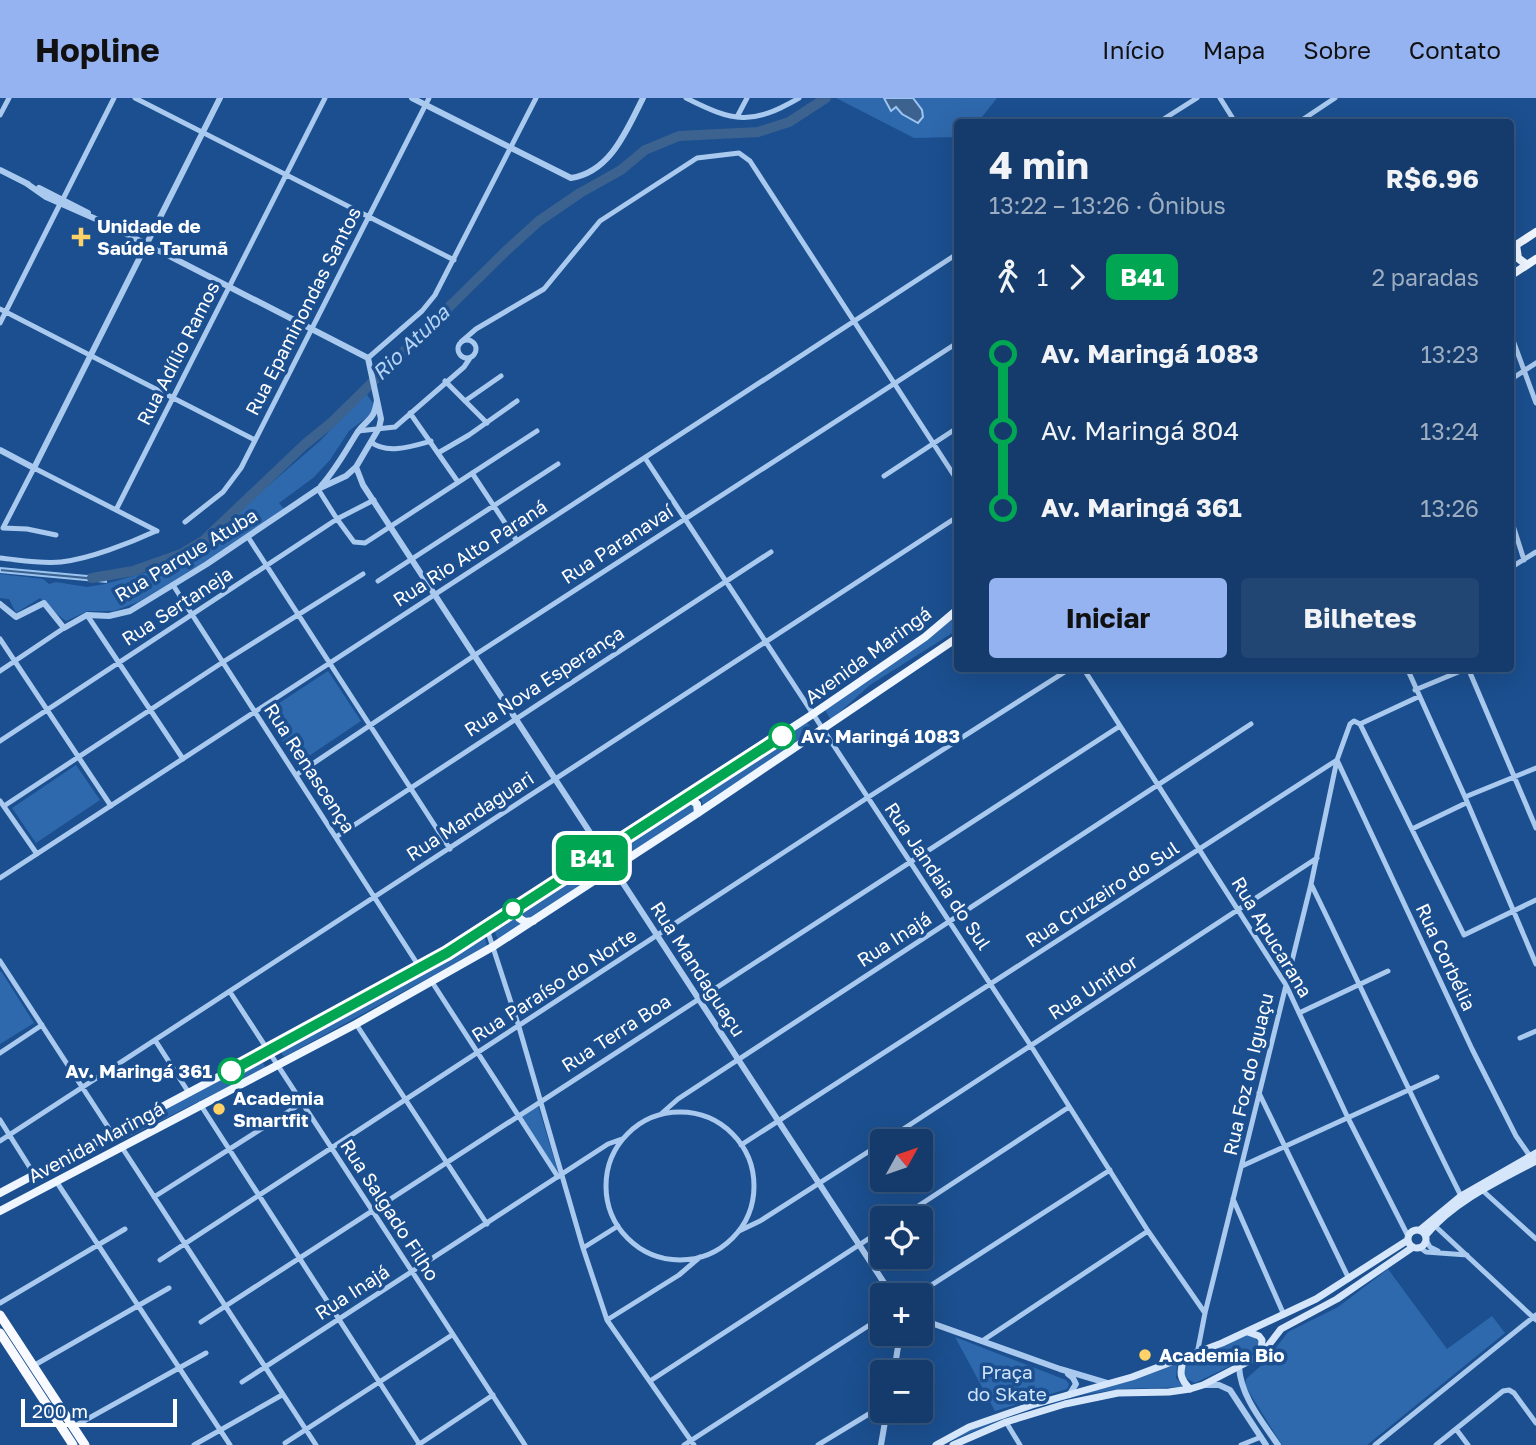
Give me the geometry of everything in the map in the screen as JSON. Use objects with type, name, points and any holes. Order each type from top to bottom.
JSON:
[{"type":"highway","points":[[0,1315],[85,1445]]},
{"type":"highway","points":[[0,1333],[73,1445]]},
{"type":"main road","points":[[1514,246],[1536,232]]},
{"type":"main road","points":[[1514,249],[1518,258],[1527,265]]},
{"type":"main road","points":[[1514,273],[1536,259]]},
{"type":"main road","name":"Avenida Maringá","points":[[0,1193],[420,968],[813,714],[925,637],[954,613]]},
{"type":"main road","name":"Avenida Maringá","points":[[0,1211],[356,1024],[494,946],[613,870],[954,640]]},
{"type":"main road","points":[[687,797],[695,802],[698,813]]},
{"type":"main road","points":[[522,904],[517,910],[519,918],[525,922],[533,921]]},
{"type":"main road","points":[[112,1133],[120,1146]]},
{"type":"main road","points":[[1424,1235],[1482,1190],[1534,1159]]},
{"type":"main road","points":[[936,1445],[968,1426],[1184,1359],[1284,1315],[1412,1243],[1424,1244],[1424,1235],[1461,1196],[1534,1159]]},
{"type":"main road","points":[[47,1168],[56,1181]]},
{"type":"main road","points":[[1412,1243],[1412,1231],[1424,1235]]},
{"type":"main road","points":[[954,1445],[1006,1422],[1065,1404],[1107,1395],[1190,1390],[1203,1385],[1259,1356],[1281,1329],[1338,1299],[1412,1243]]},
{"type":"main road","points":[[1248,1332],[1262,1340],[1259,1356]]},
{"type":"main road","points":[[1184,1359],[1181,1379],[1190,1390]]},
{"type":"street","points":[[0,116],[9,98]]},
{"type":"street","points":[[0,323],[3,311],[114,98]]},
{"type":"street","points":[[135,98],[454,260]]},
{"type":"street","points":[[56,535],[27,528],[2,528],[220,98]]},
{"type":"street","name":"Rua Adílio Ramos","points":[[116,510],[325,98]]},
{"type":"street","points":[[412,98],[427,101],[571,178],[610,157],[643,98]]},
{"type":"street","points":[[369,362],[435,295],[536,98]]},
{"type":"street","points":[[686,98],[720,115],[737,117],[765,115],[799,98]]},
{"type":"street","points":[[737,117],[747,98]]},
{"type":"street","points":[[1164,119],[1197,98]]},
{"type":"street","points":[[1220,98],[1233,119]]},
{"type":"street","points":[[1304,119],[1335,98]]},
{"type":"street","name":"Rua Epaminondas Santos","points":[[185,522],[230,484],[255,440],[427,101]]},
{"type":"street","points":[[462,357],[457,349],[461,342],[476,329],[544,289],[600,221],[697,158],[738,153],[750,161],[954,475]]},
{"type":"street","points":[[0,170],[312,329],[369,362],[381,419],[379,428],[356,467],[346,476],[318,489]]},
{"type":"street","name":"Rua Rio Alto Paraná","points":[[0,878],[954,256]]},
{"type":"street","points":[[3,311],[255,440]]},
{"type":"street","points":[[358,431],[395,426],[464,367],[476,352],[473,343],[476,329]]},
{"type":"street","points":[[461,342],[468,340],[473,343]]},
{"type":"street","points":[[1514,342],[1536,403]]},
{"type":"street","name":"Rua Paranavaí","points":[[296,775],[475,655],[954,345]]},
{"type":"street","points":[[462,357],[470,358]]},
{"type":"street","points":[[456,372],[462,357]]},
{"type":"street","points":[[1514,377],[1536,363]]},
{"type":"street","points":[[465,401],[501,376]]},
{"type":"street","points":[[445,381],[487,422]]},
{"type":"street","points":[[318,489],[337,467],[358,431],[373,417],[377,398]]},
{"type":"street","points":[[438,453],[517,401]]},
{"type":"street","points":[[410,413],[458,482]]},
{"type":"street","points":[[381,419],[395,426]]},
{"type":"street","points":[[884,476],[954,430]]},
{"type":"street","points":[[358,431],[366,434],[375,446],[397,449],[431,441]]},
{"type":"street","points":[[318,489],[354,542],[365,543],[537,431]]},
{"type":"street","points":[[0,450],[157,531],[68,561],[45,563],[0,558]]},
{"type":"street","name":"Rua Jandaia do Sul","points":[[645,458],[991,984],[1148,1231],[1205,1312]]},
{"type":"street","points":[[378,582],[558,464]]},
{"type":"street","name":"Rua Mandaguaçu","points":[[337,467],[340,472],[363,485]]},
{"type":"street","name":"Rua Mandaguaçu","points":[[356,467],[363,485],[884,1283]]},
{"type":"street","points":[[472,473],[517,541]]},
{"type":"street","name":"Rua Parque Atuba","points":[[64,628],[87,614],[109,616],[130,611],[248,537],[318,489]]},
{"type":"street","name":"Rua Sertaneja","points":[[0,741],[337,519],[374,500]]},
{"type":"street","name":"Rua Mandaguari","points":[[0,1141],[954,519]]},
{"type":"street","points":[[1514,529],[1524,560]]},
{"type":"street","points":[[248,537],[450,849]]},
{"type":"street","name":"Rua Nova Esperança","points":[[336,837],[771,552]]},
{"type":"street","points":[[1514,566],[1536,552]]},
{"type":"street","points":[[37,854],[2,804],[78,759],[223,662],[363,574]]},
{"type":"street","name":"Rua Renascença","points":[[173,585],[420,968]]},
{"type":"street","points":[[0,604],[16,617],[44,603],[64,628],[0,671]]},
{"type":"street","points":[[87,614],[183,759]]},
{"type":"street","points":[[0,639],[111,806]]},
{"type":"street","name":"Rua Paraíso do Norte","points":[[160,1260],[867,798],[1065,672]]},
{"type":"street","name":"Rua Apucarana","points":[[1086,672],[1286,985],[1348,1118],[1412,1243]]},
{"type":"street","points":[[1408,672],[1536,964]]},
{"type":"street","points":[[1415,690],[1458,672]]},
{"type":"street","points":[[1470,672],[1536,828]]},
{"type":"street","points":[[1418,697],[1360,724],[1464,935],[1536,900]]},
{"type":"street","name":"Rua Inajá","points":[[661,1114],[678,1099],[1251,724]]},
{"type":"street","name":"Rua Foz do Iguaçu","points":[[1197,1354],[1205,1312],[1311,884],[1338,760],[1350,724],[1360,724]]},
{"type":"street","name":"Rua Terra Boa","points":[[201,1322],[1120,726]]},
{"type":"street","name":"Rua Cruzeiro do Sul","points":[[741,1145],[1338,760]]},
{"type":"street","name":"Rua Corbélia","points":[[1338,760],[1472,1049],[1516,1136],[1534,1159]]},
{"type":"street","points":[[1412,829],[1466,800],[1536,768]]},
{"type":"street","name":"Rua Uniflor","points":[[904,1129],[1317,858]]},
{"type":"street","points":[[1311,884],[1461,1196]]},
{"type":"street","points":[[486,926],[607,1320],[693,1443]]},
{"type":"street","points":[[0,961],[112,1133]]},
{"type":"street","points":[[1299,1013],[1388,971]]},
{"type":"street","points":[[432,982],[561,1175]]},
{"type":"street","name":"Rua Salgado Filho","points":[[230,992],[525,1445]]},
{"type":"street","points":[[356,1024],[487,1224]]},
{"type":"street","points":[[0,1053],[42,1025]]},
{"type":"street","points":[[1520,1038],[1536,1031]]},
{"type":"street","points":[[155,1040],[188,1093]]},
{"type":"street","points":[[1242,1166],[1437,1077]]},
{"type":"street","points":[[1259,1093],[1349,1279]]},
{"type":"street","points":[[154,1196],[302,1103]]},
{"type":"street","points":[[200,1104],[419,1445],[493,1395]]},
{"type":"street","points":[[918,1206],[1069,1107]]},
{"type":"street","points":[[607,1320],[679,1275],[700,1257],[721,1247],[738,1232],[753,1198],[750,1162],[741,1145],[723,1126],[712,1119],[687,1112],[661,1114],[635,1126],[614,1152],[606,1182],[611,1212],[630,1240],[645,1251],[663,1258],[682,1260],[700,1257]]},
{"type":"street","points":[[0,1120],[34,1174]]},
{"type":"street","name":"Rua Inajá","points":[[242,1382],[608,1144],[622,1139]]},
{"type":"street","points":[[120,1146],[316,1445]]},
{"type":"street","name":"Rua Uniflor","points":[[738,1232],[870,1151]]},
{"type":"street","points":[[933,1284],[1110,1170]]},
{"type":"street","points":[[56,1181],[230,1445]]},
{"type":"street","points":[[1482,1190],[1536,1239]]},
{"type":"street","points":[[1233,1199],[1284,1315]]},
{"type":"street","points":[[1376,1445],[1535,1318],[1434,1225]]},
{"type":"street","points":[[583,1248],[618,1226]]},
{"type":"street","points":[[0,1303],[125,1230]]},
{"type":"street","points":[[982,1341],[1148,1231]]},
{"type":"street","points":[[1424,1235],[1430,1247],[1438,1251]]},
{"type":"street","points":[[650,1381],[870,1238]]},
{"type":"street","points":[[1412,1243],[1423,1251],[1467,1255]]},
{"type":"street","points":[[33,1366],[169,1288]]},
{"type":"street","points":[[933,1324],[1060,1369],[1108,1383]]},
{"type":"street","points":[[684,1445],[693,1443],[870,1325]]},
{"type":"street","points":[[285,1443],[452,1335]]},
{"type":"street","points":[[73,1427],[206,1353]]},
{"type":"street","points":[[1239,1367],[1239,1378],[1245,1395],[1278,1445]]},
{"type":"street","points":[[1060,1369],[1075,1381],[1075,1387],[1069,1395]]},
{"type":"street","points":[[1203,1385],[1226,1387],[1266,1445]]},
{"type":"street","points":[[1436,1445],[1503,1391],[1514,1393],[1536,1423]]},
{"type":"street","points":[[194,1445],[282,1395]]},
{"type":"street","points":[[1237,1400],[1245,1395]]},
{"type":"street","points":[[818,1445],[870,1412]]},
{"type":"street","points":[[1006,1422],[1020,1445]]},
{"type":"street","points":[[881,1445],[885,1423]]},
{"type":"street","points":[[1456,1429],[1468,1445]]},
{"type":"street","points":[[1241,1445],[1261,1437]]},
{"type":"green space","points":[[836,98],[997,98],[980,119],[954,119],[954,137],[914,138]]},
{"type":"green space","points":[[366,393],[374,405],[370,415],[349,431],[330,460],[313,478],[279,503],[284,509],[210,559],[138,602],[114,611],[88,611],[66,621],[40,598],[16,613],[9,599],[0,598],[0,574],[43,579],[49,584],[56,582],[87,587],[148,572],[211,540],[233,516],[320,441]]},
{"type":"green space","points":[[954,615],[954,632],[870,685],[831,720],[825,710]]},
{"type":"green space","points":[[328,671],[361,721],[297,764],[264,713]]},
{"type":"green space","points":[[807,722],[813,731],[703,806],[701,799],[696,796]]},
{"type":"green space","points":[[76,765],[100,800],[36,843],[12,808]]},
{"type":"green space","points":[[689,802],[694,811],[620,860],[612,849]]},
{"type":"green space","points":[[597,859],[605,871],[498,940],[493,927]]},
{"type":"green space","points":[[484,935],[487,946],[284,1057],[279,1049],[423,973]]},
{"type":"green space","points":[[0,972],[34,1023],[0,1044]]},
{"type":"green space","points":[[260,1058],[266,1068],[120,1141],[116,1134]]},
{"type":"green space","points":[[538,1106],[559,1175],[521,1117]]},
{"type":"green space","points":[[1388,1269],[1447,1349],[1492,1316],[1505,1333],[1367,1445],[1282,1445],[1249,1392],[1246,1379],[1265,1362],[1288,1332],[1338,1307]]},
{"type":"green space","points":[[1247,1335],[1260,1344],[1255,1354],[1195,1383],[1185,1378],[1184,1370],[1189,1360]]},
{"type":"green space","name":"Praça do Skate","points":[[955,1337],[1066,1380],[1069,1384],[1067,1389],[995,1411]]},
{"type":"green space","points":[[1177,1364],[1176,1378],[1184,1387],[1121,1389],[1081,1395],[1017,1413],[941,1445],[964,1431],[990,1421]]},
{"type":"shaded area","points":[[884,98],[913,98],[922,110],[923,117],[918,123],[902,114],[896,107],[891,111]]},
{"type":"shaded area","points":[[0,568],[87,576],[105,573],[106,582],[0,572]]},
{"type":"waterway","name":"Rio Atuba","points":[[92,578],[133,571],[181,554],[203,541],[304,445],[331,423],[539,221],[580,193],[621,170],[645,150],[679,136],[758,132],[789,122],[826,98]]},
{"type":"bus line","name":"B41","points":[[231,1071],[447,953],[782,736]]},
{"type":"place","name":"Unidade de Saúde Tarumã","points":[[81,237]]},
{"type":"place","name":"Av. Maringá 1083","points":[[782,736]]},
{"type":"place","name":"Av. Maringá 361","points":[[231,1071]]},
{"type":"place","name":"Academia Smartfit","points":[[219,1109]]},
{"type":"place","name":"Academia Bio","points":[[1145,1355]]}]
